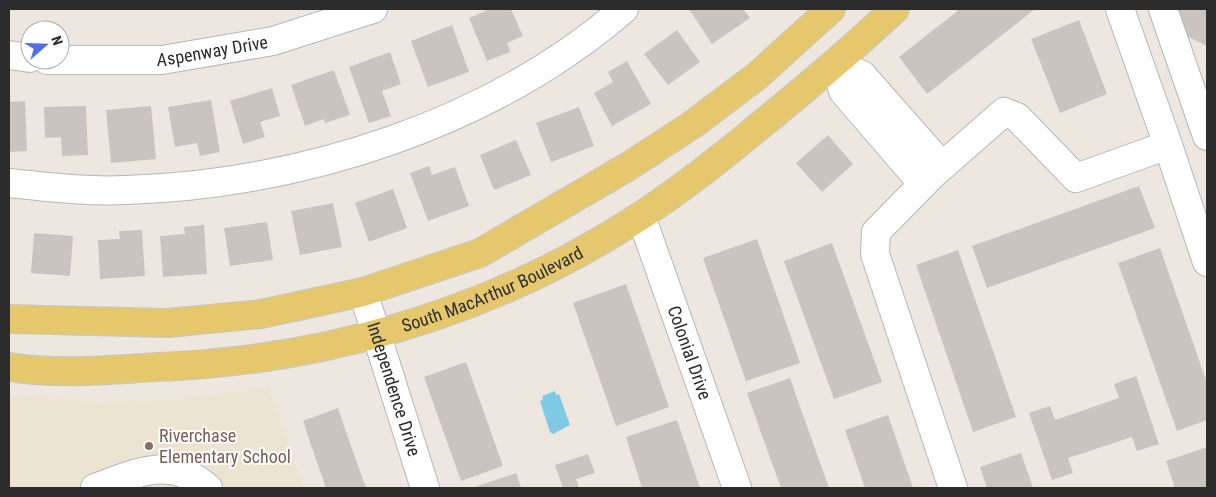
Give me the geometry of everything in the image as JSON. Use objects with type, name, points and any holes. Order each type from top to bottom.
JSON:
[{"type":"main road","name":"South MacArthur Boulevard","points":[[9,319],[168,323],[261,314],[363,292],[480,253],[629,166],[692,125],[757,76],[831,9]]},
{"type":"main road","name":"South MacArthur Boulevard","points":[[9,367],[40,372],[206,365],[294,352],[375,334],[441,315],[511,286],[576,255],[641,216],[700,175],[836,64],[895,9]]},
{"type":"main road","points":[[806,33],[836,64]]},
{"type":"street","name":"Aspenway Drive","points":[[70,60],[162,60],[273,41],[373,9]]},
{"type":"street","points":[[9,183],[78,190],[176,188],[322,163],[440,121],[508,90],[563,58],[624,9]]},
{"type":"street","points":[[1120,9],[1207,262]]},
{"type":"street","points":[[1163,9],[1207,136]]},
{"type":"street","points":[[836,64],[843,91],[932,175]]},
{"type":"street","points":[[953,488],[875,254],[876,232],[932,175],[1004,112],[1017,117],[1076,178],[1168,145]]},
{"type":"street","name":"Colonial Drive","points":[[641,216],[737,488]]},
{"type":"street","name":"Independence Drive","points":[[363,292],[425,488]]},
{"type":"street","points":[[95,488],[138,472],[172,468],[199,480],[208,488]]},
{"type":"shaded area","name":"Riverchase Elementary School","points":[[269,388],[303,488],[9,488],[9,395],[99,403],[179,399]]},
{"type":"water","points":[[555,391],[556,395],[559,394],[570,425],[553,434],[550,432],[540,401],[543,400],[542,396]]},
{"type":"building","points":[[490,9],[511,9],[523,36],[507,43],[510,52],[487,61],[469,18]]},
{"type":"building","points":[[689,9],[743,9],[750,18],[712,44]]},
{"type":"building","points":[[960,9],[1035,9],[927,94],[899,57]]},
{"type":"building","points":[[1174,9],[1207,9],[1207,46],[1182,34]]},
{"type":"building","points":[[1079,20],[1107,94],[1060,113],[1031,39]]},
{"type":"building","points":[[452,25],[469,72],[428,87],[411,41]]},
{"type":"building","points":[[677,30],[700,62],[668,85],[644,54]]},
{"type":"building","points":[[390,52],[401,84],[382,91],[391,116],[369,123],[349,67]]},
{"type":"building","points":[[627,61],[651,104],[612,126],[594,93],[613,82],[608,72]]},
{"type":"building","points":[[334,70],[350,115],[325,123],[324,119],[305,126],[291,85]]},
{"type":"building","points":[[272,88],[280,116],[260,122],[265,137],[243,144],[230,101]]},
{"type":"building","points":[[211,100],[220,152],[200,156],[197,143],[175,147],[168,107]]},
{"type":"building","points":[[25,101],[27,151],[9,152],[9,102]]},
{"type":"building","points":[[86,106],[88,155],[62,156],[61,137],[45,138],[44,107]]},
{"type":"building","points":[[151,106],[156,159],[111,163],[106,110]]},
{"type":"building","points":[[579,107],[594,146],[551,162],[536,123]]},
{"type":"building","points":[[828,135],[853,164],[822,192],[796,163]]},
{"type":"building","points":[[516,140],[531,175],[494,190],[480,155]]},
{"type":"building","points":[[429,166],[432,175],[455,167],[469,206],[428,221],[410,173]]},
{"type":"building","points":[[1139,186],[1155,228],[987,288],[972,246]]},
{"type":"building","points":[[393,189],[407,228],[369,242],[355,203]]},
{"type":"building","points":[[333,203],[342,247],[300,255],[291,211]]},
{"type":"building","points":[[267,222],[273,260],[230,266],[224,228]]},
{"type":"building","points":[[204,225],[207,274],[163,277],[160,236],[185,234],[184,227]]},
{"type":"building","points":[[142,230],[145,276],[100,279],[98,240],[120,239],[119,231]]},
{"type":"building","points":[[34,233],[73,236],[70,276],[31,273]]},
{"type":"building","points":[[757,239],[800,363],[746,381],[703,258]]},
{"type":"building","points":[[832,243],[882,382],[834,399],[784,261]]},
{"type":"building","points":[[1160,248],[1207,383],[1207,420],[1177,431],[1118,263]]},
{"type":"building","points":[[958,250],[1016,417],[973,432],[916,265]]},
{"type":"building","points":[[626,284],[669,407],[616,426],[573,303]]},
{"type":"building","points":[[466,362],[503,466],[461,481],[424,377]]},
{"type":"building","points":[[1136,376],[1159,444],[1137,451],[1132,437],[1068,458],[1073,473],[1052,480],[1029,413],[1050,406],[1055,420],[1119,398],[1114,384]]},
{"type":"building","points":[[790,378],[829,488],[781,488],[747,393]]},
{"type":"building","points":[[338,408],[366,488],[326,488],[303,421]]},
{"type":"building","points":[[888,415],[913,488],[865,488],[845,430]]},
{"type":"building","points":[[677,420],[700,488],[642,488],[626,437]]},
{"type":"building","points":[[1207,447],[1207,488],[1175,488],[1166,461]]},
{"type":"building","points":[[1021,453],[1033,488],[987,488],[980,467]]},
{"type":"building","points":[[588,454],[595,473],[576,479],[579,488],[563,488],[555,465]]},
{"type":"building","points":[[516,473],[521,488],[472,488]]},
{"type":"place","name":"Riverchase Elementary School","points":[[149,446]]}]
